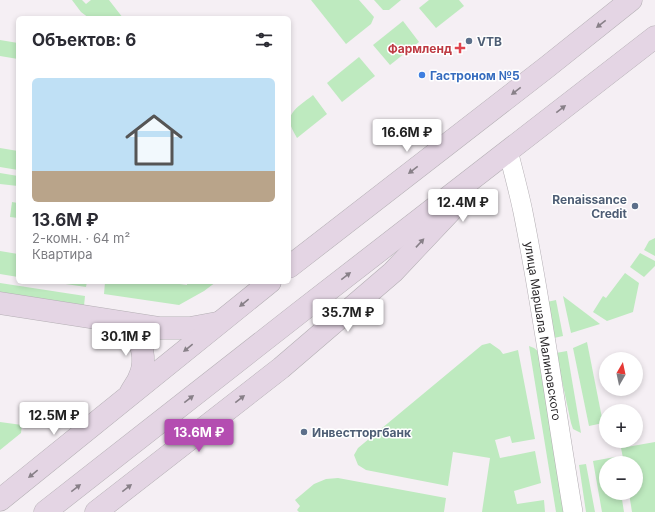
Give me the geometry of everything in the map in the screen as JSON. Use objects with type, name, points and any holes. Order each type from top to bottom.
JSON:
[{"type":"main road","points":[[291,265],[632,0]]},
{"type":"main road","points":[[45,512],[655,37]]},
{"type":"main road","points":[[96,512],[281,368],[393,272],[508,150]]},
{"type":"main road","points":[[0,500],[267,284]]},
{"type":"main road","points":[[0,303],[160,328],[190,328],[218,323]]},
{"type":"main road","points":[[112,320],[127,329],[136,337],[142,349],[143,363],[140,377],[128,396]]},
{"type":"street","name":"улица Маршала Малиновского","points":[[508,150],[526,228],[548,352],[573,512]]},
{"type":"green space","points":[[72,0],[82,0],[86,4],[91,0],[109,0],[121,16],[86,16],[81,12]]},
{"type":"green space","points":[[311,0],[359,0],[374,17],[371,24],[346,44]]},
{"type":"green space","points":[[374,0],[401,0],[389,10],[383,10]]},
{"type":"green space","points":[[429,0],[459,0],[464,6],[436,28],[419,8]]},
{"type":"green space","points":[[403,21],[419,42],[390,65],[373,45]]},
{"type":"green space","points":[[0,40],[16,43],[16,59],[0,56]]},
{"type":"green space","points":[[359,57],[375,76],[342,102],[327,83]]},
{"type":"green space","points":[[313,95],[327,114],[297,138],[292,129],[291,116],[295,109]]},
{"type":"green space","points":[[0,148],[16,151],[16,170],[0,167]]},
{"type":"green space","points":[[0,173],[16,176],[16,186],[0,184]]},
{"type":"green space","points":[[12,202],[16,203],[16,218],[10,217]]},
{"type":"green space","points":[[655,238],[655,256],[644,250],[649,241]]},
{"type":"green space","points":[[0,251],[16,254],[16,277],[0,274]]},
{"type":"green space","points":[[640,253],[655,261],[655,266],[644,277],[630,267]]},
{"type":"green space","points":[[625,273],[639,283],[633,312],[607,321],[593,312],[603,296],[606,298]]},
{"type":"green space","points":[[0,283],[85,296],[84,306],[0,293]]},
{"type":"green space","points":[[66,284],[87,284],[86,287]]},
{"type":"green space","points":[[105,284],[213,284],[179,305],[104,294]]},
{"type":"green space","points":[[563,296],[600,324],[571,333]]},
{"type":"green space","points":[[556,300],[563,336],[554,338],[547,302]]},
{"type":"green space","points":[[587,342],[599,404],[599,424],[589,426],[573,348]]},
{"type":"green space","points":[[490,343],[503,354],[518,350],[535,439],[512,443],[510,436],[495,440],[500,458],[535,451],[541,483],[514,491],[517,504],[544,500],[545,512],[482,512],[490,458],[453,452],[448,486],[366,470],[358,465],[354,455],[358,448],[482,345]]},
{"type":"green space","points":[[529,346],[539,352],[565,512],[556,512]]},
{"type":"green space","points":[[567,351],[581,433],[573,429],[571,423],[556,353]]},
{"type":"green space","points":[[0,422],[22,425],[21,433],[0,450]]},
{"type":"green space","points":[[655,442],[655,512],[632,512],[630,500],[643,500],[643,456],[623,456],[621,448],[643,448],[643,444]]},
{"type":"green space","points":[[599,460],[599,495],[593,461]]},
{"type":"green space","points":[[586,464],[595,512],[586,512],[579,465]]},
{"type":"green space","points":[[338,478],[446,498],[444,512],[299,512],[297,510],[300,506],[295,500],[314,484],[326,479]]},
{"type":"green space","points":[[600,500],[622,500],[624,512],[602,512]]},
{"type":"place","name":"VTB","points":[[469,41]]},
{"type":"place","name":"Фармленд","points":[[460,48]]},
{"type":"place","name":"Гастроном №5","points":[[422,75]]},
{"type":"place","name":"Renaissance Credit","points":[[635,206]]},
{"type":"place","name":"Инвестторгбанк","points":[[304,432]]}]
